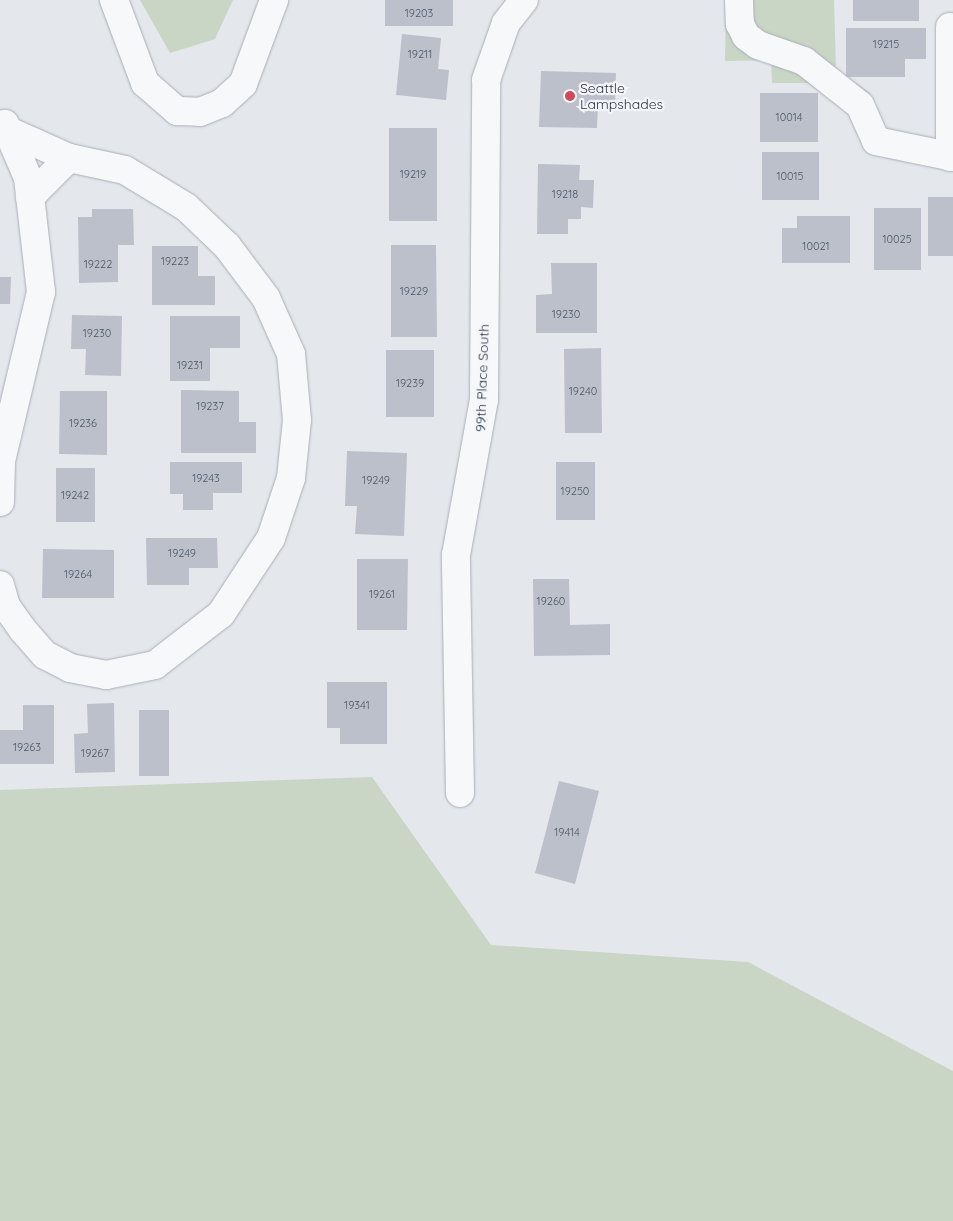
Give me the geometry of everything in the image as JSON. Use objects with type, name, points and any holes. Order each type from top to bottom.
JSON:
[{"type":"street","points":[[114,0],[145,83],[177,111],[200,112],[222,103],[243,84],[274,0]]},
{"type":"street","name":"99th Place South","points":[[460,793],[456,555],[484,400],[486,80],[506,23],[524,0]]},
{"type":"street","points":[[738,0],[740,24],[746,36],[758,45],[804,61],[860,105],[876,141],[952,157],[950,27]]},
{"type":"street","points":[[0,585],[6,606],[45,655],[70,668],[106,675],[155,665],[221,614],[243,585],[271,538],[288,487],[297,420],[290,354],[266,298],[228,246],[186,207],[125,170],[69,158],[5,124]]},
{"type":"street","points":[[0,502],[1,461],[41,292],[30,197],[5,124]]},
{"type":"street","points":[[30,197],[69,158]]},
{"type":"green space","points":[[140,0],[233,0],[215,39],[170,53]]},
{"type":"green space","points":[[726,0],[834,0],[836,69],[870,93],[848,111],[808,83],[772,83],[771,60],[725,61]]},
{"type":"green space","points":[[372,777],[491,945],[748,962],[953,1071],[953,1221],[0,1221],[0,790]]},
{"type":"building","points":[[385,0],[453,0],[453,26],[385,26]]},
{"type":"building","points":[[853,0],[919,0],[919,21],[853,21]]},
{"type":"building","points":[[846,28],[926,28],[926,59],[905,59],[905,77],[846,77]]},
{"type":"building","points":[[402,34],[441,38],[438,69],[449,70],[446,100],[396,95]]},
{"type":"building","points":[[541,71],[616,73],[615,104],[598,103],[597,128],[539,127]]},
{"type":"building","points":[[760,93],[818,93],[818,142],[760,142]]},
{"type":"building","points":[[389,128],[437,128],[437,221],[389,221]]},
{"type":"building","points":[[762,152],[819,152],[819,200],[762,200]]},
{"type":"building","points":[[538,164],[580,165],[579,180],[594,180],[593,208],[581,207],[581,219],[568,219],[568,234],[537,234]]},
{"type":"building","points":[[928,197],[953,197],[953,256],[928,256]]},
{"type":"building","points":[[874,208],[921,208],[921,270],[874,270]]},
{"type":"building","points":[[92,209],[133,209],[134,245],[118,245],[118,282],[79,283],[78,217],[92,217]]},
{"type":"building","points":[[797,216],[850,216],[850,263],[782,263],[782,228],[797,228]]},
{"type":"building","points":[[391,245],[436,245],[437,337],[391,337]]},
{"type":"building","points":[[152,246],[198,246],[198,276],[215,276],[215,305],[152,305]]},
{"type":"building","points":[[551,263],[597,263],[597,333],[536,333],[536,295],[552,294]]},
{"type":"building","points":[[0,277],[11,277],[10,304],[0,304]]},
{"type":"building","points":[[72,315],[122,316],[121,376],[85,375],[86,349],[71,349]]},
{"type":"building","points":[[170,316],[240,316],[240,348],[210,348],[210,381],[170,381]]},
{"type":"building","points":[[601,348],[602,433],[565,433],[564,349]]},
{"type":"building","points":[[386,350],[434,350],[434,417],[386,417]]},
{"type":"building","points":[[181,390],[239,391],[239,422],[256,422],[256,453],[181,453]]},
{"type":"building","points":[[60,391],[107,391],[107,455],[59,454]]},
{"type":"building","points":[[347,451],[407,453],[404,536],[355,534],[357,506],[345,506]]},
{"type":"building","points":[[170,462],[242,462],[242,493],[213,493],[213,510],[183,510],[183,494],[170,494]]},
{"type":"building","points":[[556,462],[595,462],[595,520],[556,520]]},
{"type":"building","points":[[56,468],[95,468],[95,522],[56,522]]},
{"type":"building","points":[[146,538],[217,538],[218,568],[189,568],[189,585],[147,585]]},
{"type":"building","points":[[43,549],[114,550],[114,598],[42,598]]},
{"type":"building","points":[[357,559],[408,559],[407,630],[357,630]]},
{"type":"building","points":[[533,579],[569,579],[570,625],[610,624],[610,655],[534,656]]},
{"type":"building","points":[[327,682],[387,682],[387,744],[340,744],[340,728],[327,728]]},
{"type":"building","points":[[114,703],[115,772],[75,773],[74,734],[88,733],[87,704]]},
{"type":"building","points":[[23,705],[54,705],[54,764],[0,764],[0,730],[23,730]]},
{"type":"building","points":[[139,710],[169,710],[169,776],[139,776]]},
{"type":"building","points":[[559,781],[599,791],[575,884],[535,873]]},
{"type":"place","name":"Seattle Lampshades","points":[[570,96]]}]
